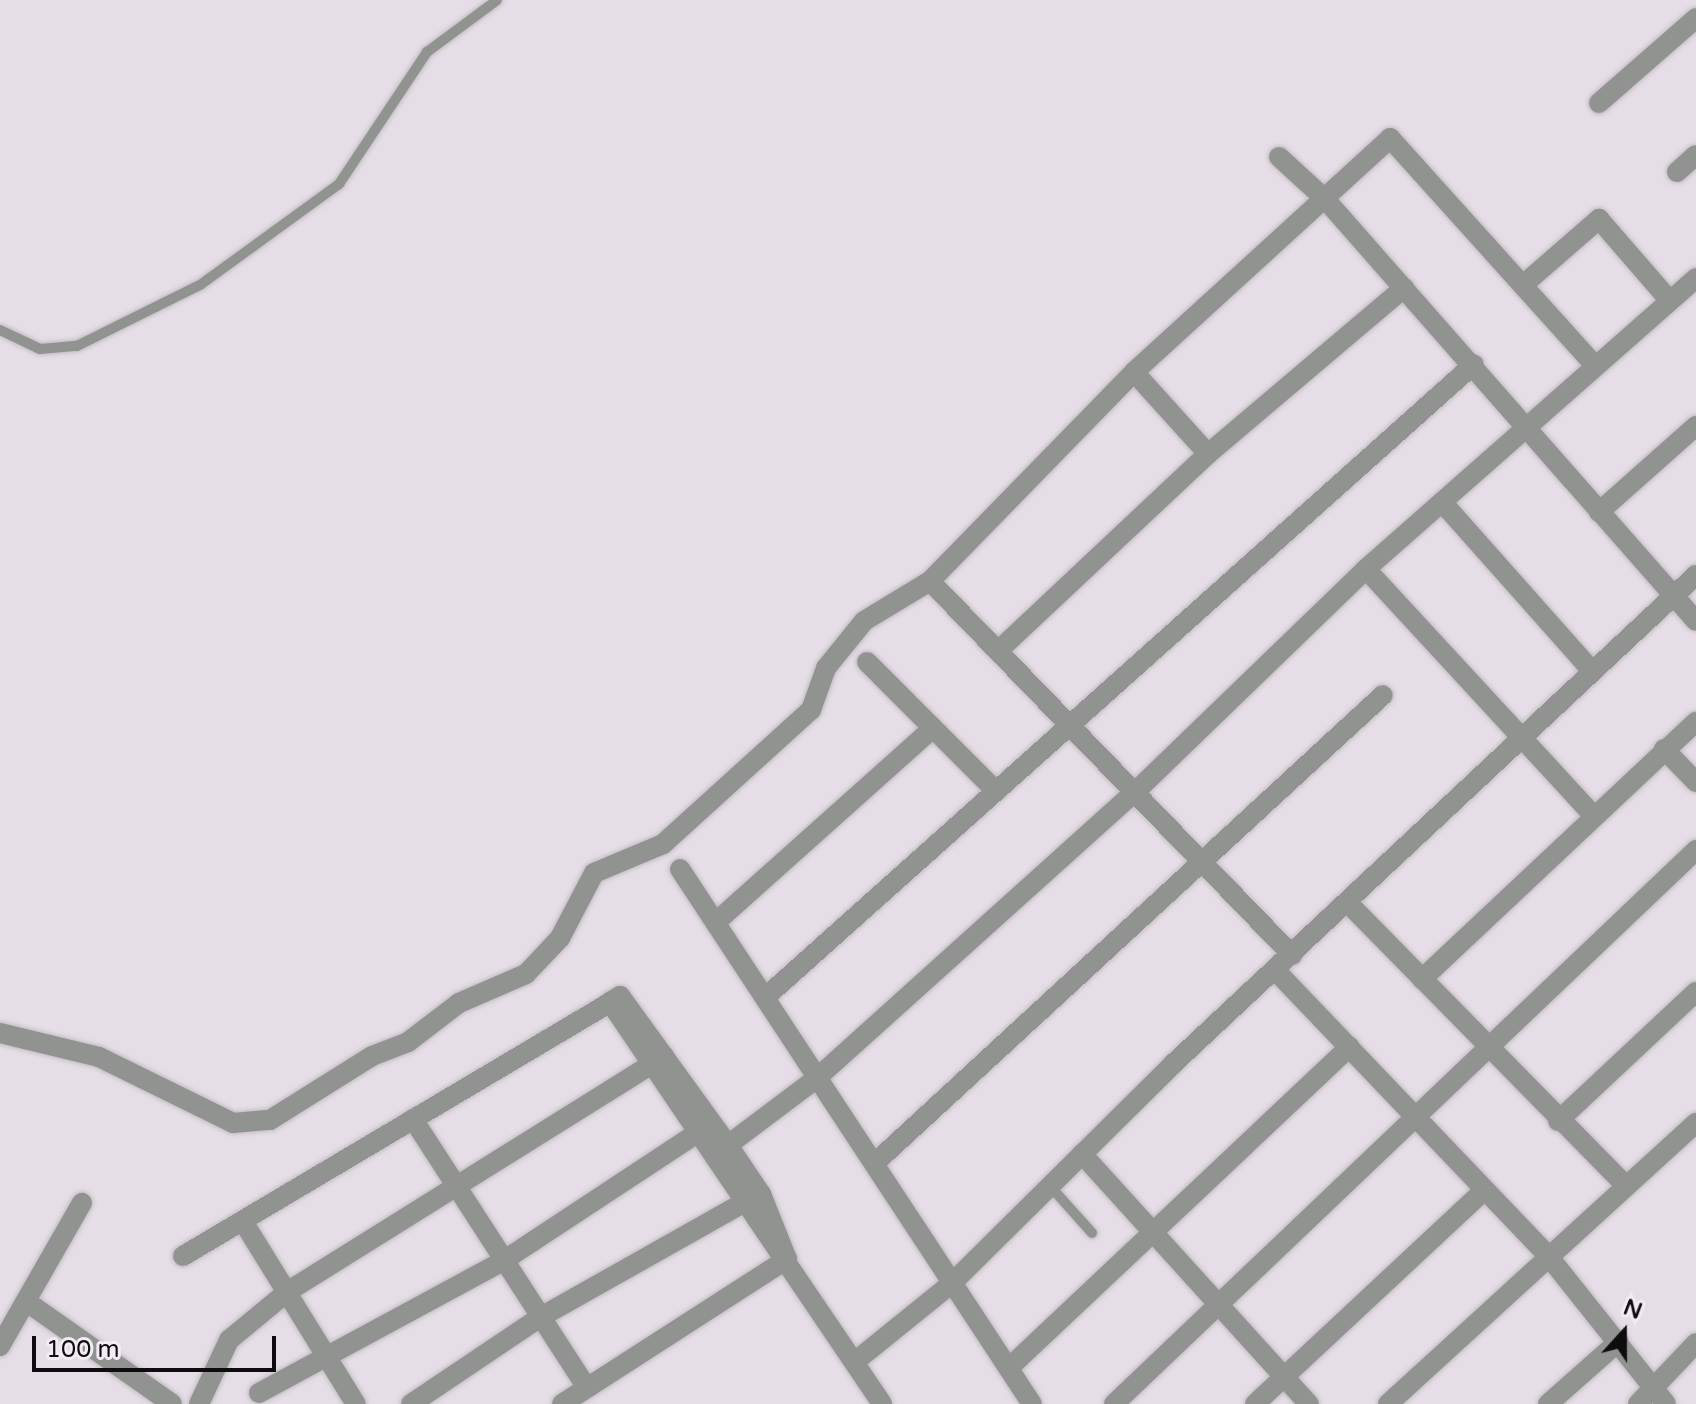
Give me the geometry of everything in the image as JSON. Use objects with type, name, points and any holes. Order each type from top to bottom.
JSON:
[{"type":"street","points":[[1599,103],[1696,18]]},
{"type":"street","points":[[0,1033],[109,1060],[233,1123],[270,1120],[372,1056],[408,1042],[459,1003],[526,974],[560,938],[594,873],[663,844],[811,710],[826,668],[864,621],[930,581],[1134,372],[1326,200],[1382,141],[1397,140],[1595,366]]},
{"type":"street","points":[[1677,172],[1696,155]]},
{"type":"street","points":[[1279,157],[1326,200],[1474,364],[1525,429],[1696,621]]},
{"type":"street","points":[[1523,285],[1599,219],[1670,301]]},
{"type":"street","points":[[728,1145],[817,1078],[1134,793],[1366,569],[1696,278]]},
{"type":"street","points":[[998,651],[1208,454],[1404,288]]},
{"type":"street","points":[[769,994],[1066,721],[1474,364]]},
{"type":"street","points":[[1134,372],[1208,454]]},
{"type":"street","points":[[1599,512],[1696,426]]},
{"type":"street","points":[[1442,502],[1592,671]]},
{"type":"street","points":[[1366,569],[1592,814]]},
{"type":"street","points":[[857,1360],[952,1283],[1082,1154],[1696,575]]},
{"type":"street","points":[[930,581],[1292,955]]},
{"type":"street","points":[[867,662],[994,789]]},
{"type":"street","points":[[876,1162],[1383,695]]},
{"type":"street","points":[[1422,979],[1592,814],[1696,722]]},
{"type":"street","points":[[716,922],[933,728]]},
{"type":"street","points":[[1664,749],[1696,782]]},
{"type":"street","points":[[1114,1404],[1696,850]]},
{"type":"street","points":[[680,869],[769,994],[817,1078],[876,1162],[952,1283],[1012,1365],[1032,1404]]},
{"type":"street","points":[[1348,903],[1558,1121],[1626,1186]]},
{"type":"street","points":[[1276,971],[1482,1192],[1550,1258],[1661,1397]]},
{"type":"street","points":[[1558,1121],[1696,992]]},
{"type":"street","points":[[183,1256],[244,1223],[620,996],[658,1060],[754,1198]]},
{"type":"street","points":[[1012,1365],[1350,1047]]},
{"type":"street","points":[[199,1404],[229,1340],[287,1292],[458,1191],[658,1060]]},
{"type":"street","points":[[413,1119],[587,1388]]},
{"type":"street","points":[[1388,1404],[1696,1123]]},
{"type":"street","points":[[706,1127],[728,1145],[787,1259],[857,1360],[882,1404]]},
{"type":"street","points":[[259,1393],[503,1261],[706,1127]]},
{"type":"street","points":[[1082,1154],[1309,1404]]},
{"type":"street","points":[[1255,1404],[1482,1192]]},
{"type":"street","points":[[411,1404],[539,1318],[754,1198]]},
{"type":"street","points":[[0,1346],[82,1203]]},
{"type":"street","points":[[244,1223],[324,1357],[356,1404]]},
{"type":"street","points":[[562,1404],[787,1259]]},
{"type":"street","points":[[27,1302],[172,1404]]},
{"type":"street","points":[[1548,1404],[1618,1342]]},
{"type":"street","points":[[1638,1404],[1661,1397],[1696,1343]]},
{"type":"lane","points":[[0,330],[40,349],[77,346],[200,285],[339,184],[427,52],[497,0]]},
{"type":"lane","points":[[1050,1186],[1092,1233]]}]
